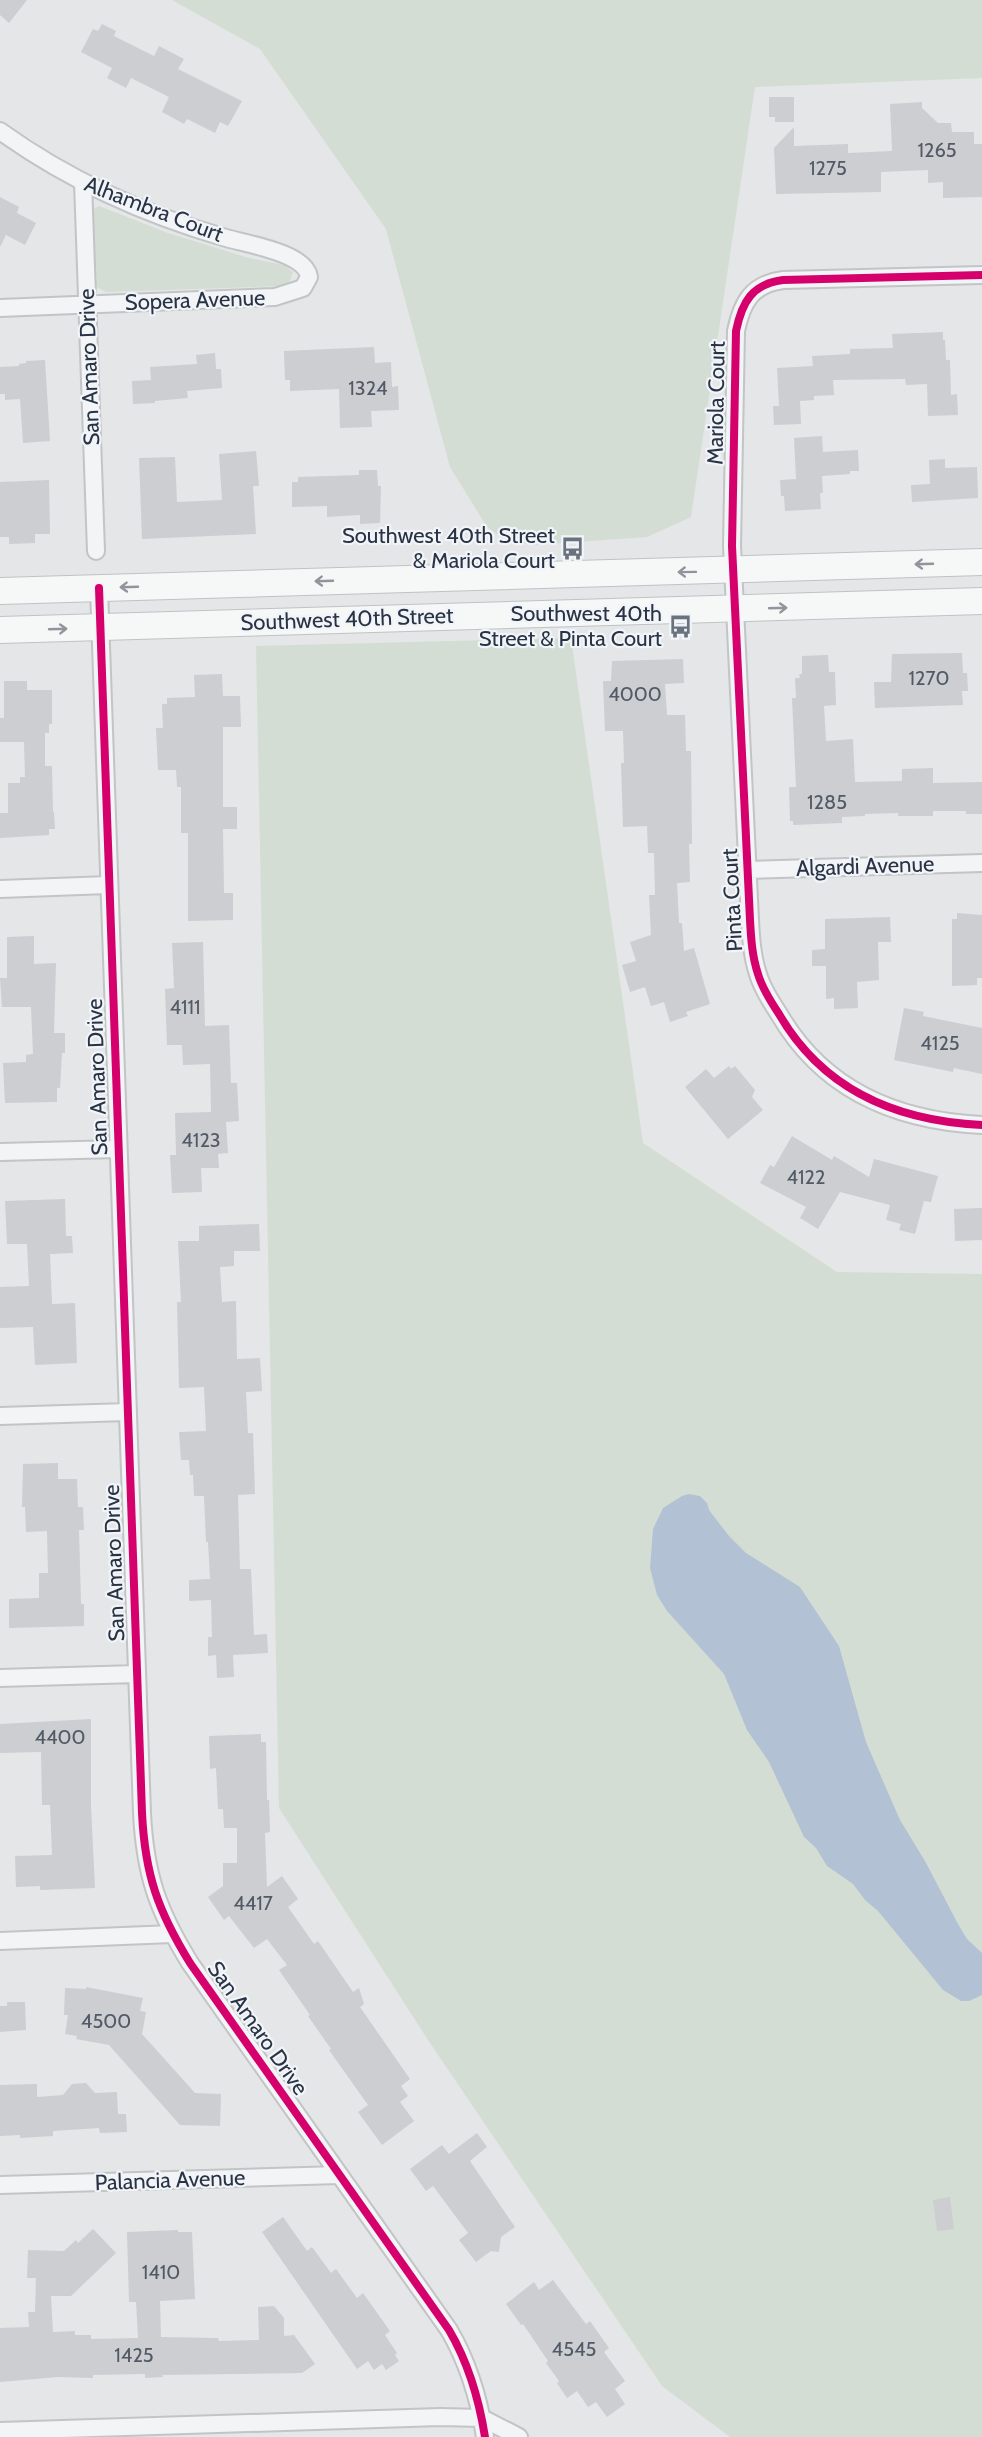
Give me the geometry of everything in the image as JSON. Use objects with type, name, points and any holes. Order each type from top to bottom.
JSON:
[{"type":"main road","name":"Southwest 40th Street","points":[[0,591],[982,562]]},
{"type":"main road","name":"Southwest 40th Street","points":[[0,630],[982,601]]},
{"type":"street","name":"Alhambra Court","points":[[0,131],[83,182],[162,216],[291,257],[305,266],[309,277]]},
{"type":"street","name":"San Amaro Drive","points":[[83,182],[96,551]]},
{"type":"street","name":"Mariola Court","points":[[733,571],[733,409],[736,331],[742,308],[753,292],[766,283],[783,280],[982,275]]},
{"type":"street","name":"Sopera Avenue","points":[[0,308],[274,297],[303,288],[309,277]]},
{"type":"street","name":"Pinta Court","points":[[733,571],[752,954],[758,977],[782,1019],[807,1053],[837,1079],[873,1102],[931,1120],[982,1125]]},
{"type":"street","name":"San Amaro Drive","points":[[99,588],[136,1674],[145,1851],[154,1894],[172,1934],[196,1972],[449,2330],[472,2379],[485,2437]]},
{"type":"street","name":"Algardi Avenue","points":[[748,870],[982,863]]},
{"type":"street","points":[[0,889],[108,885]]},
{"type":"street","points":[[0,1152],[118,1149]]},
{"type":"street","points":[[0,1416],[127,1412]]},
{"type":"street","points":[[0,1678],[136,1674]]},
{"type":"street","points":[[0,1941],[172,1934]]},
{"type":"street","name":"Palancia Avenue","points":[[0,2186],[339,2175]]},
{"type":"street","points":[[0,2431],[428,2417],[482,2418],[519,2437]]},
{"type":"shaded area","points":[[172,0],[982,0],[982,78],[755,87],[691,517],[647,537],[534,545],[506,541],[487,527],[450,467],[386,229],[260,49]]},
{"type":"shaded area","points":[[99,206],[168,233],[249,258],[284,265],[293,272],[290,281],[282,286],[106,292],[95,286],[92,210]]},
{"type":"shaded area","points":[[571,638],[643,1143],[837,1272],[982,1274],[982,2437],[730,2437],[662,2386],[428,2040],[279,1808],[256,646]]},
{"type":"water","points":[[689,1494],[700,1496],[707,1503],[709,1510],[729,1536],[746,1553],[800,1587],[839,1646],[866,1742],[900,1820],[967,1939],[982,1953],[982,1995],[969,2001],[961,2001],[943,1990],[853,1884],[827,1866],[816,1848],[804,1837],[769,1762],[747,1730],[724,1674],[667,1611],[657,1595],[650,1568],[653,1529],[663,1508]]},
{"type":"building","points":[[0,0],[27,0],[9,23],[0,15]]},
{"type":"building","points":[[102,24],[116,31],[114,36],[154,56],[159,46],[184,59],[178,69],[242,101],[228,126],[220,122],[215,133],[187,119],[184,124],[162,112],[169,97],[131,78],[126,88],[107,78],[112,68],[81,52],[93,29],[98,31]]},
{"type":"building","points":[[769,97],[794,97],[794,122],[775,122],[775,117],[769,117]]},
{"type":"building","points":[[922,102],[922,108],[938,123],[951,123],[952,132],[974,132],[974,144],[982,144],[982,197],[943,198],[943,182],[928,183],[928,170],[881,172],[881,192],[776,194],[774,148],[794,127],[794,146],[848,144],[848,153],[892,151],[890,104]]},
{"type":"building","points":[[0,197],[19,207],[17,213],[36,223],[25,245],[6,235],[0,247]]},
{"type":"building","points":[[943,332],[946,360],[950,360],[951,395],[957,394],[958,415],[928,416],[927,384],[906,385],[905,379],[833,380],[834,395],[814,396],[814,400],[800,401],[801,424],[774,425],[773,406],[779,406],[777,368],[813,366],[812,356],[850,354],[850,349],[893,348],[892,334]]},
{"type":"building","points":[[374,347],[375,363],[391,362],[392,387],[398,386],[399,410],[371,411],[372,427],[340,428],[339,389],[290,391],[290,380],[285,380],[284,351]]},
{"type":"building","points":[[215,353],[216,369],[221,369],[222,388],[187,391],[188,398],[133,404],[132,381],[151,380],[150,367],[197,364],[196,355]]},
{"type":"building","points":[[45,360],[50,441],[23,443],[20,399],[5,400],[5,394],[0,394],[0,367],[19,366],[26,361]]},
{"type":"building","points":[[822,436],[823,452],[858,450],[859,471],[822,476],[821,509],[785,511],[780,480],[796,479],[794,438]]},
{"type":"building","points":[[256,451],[259,486],[253,486],[256,534],[142,539],[139,458],[175,457],[177,502],[222,500],[219,454]]},
{"type":"building","points":[[945,459],[945,468],[977,467],[978,498],[912,502],[911,485],[930,484],[929,460]]},
{"type":"building","points":[[359,470],[377,470],[378,486],[381,486],[380,523],[360,524],[360,515],[327,517],[327,506],[292,507],[292,482],[298,482],[298,477],[359,475]]},
{"type":"building","points":[[49,480],[50,534],[35,534],[35,543],[9,544],[9,537],[0,537],[0,482]]},
{"type":"building","points":[[962,653],[963,673],[967,673],[968,691],[962,691],[963,705],[875,708],[874,682],[891,682],[892,654]]},
{"type":"building","points":[[828,655],[829,672],[835,672],[836,705],[824,706],[826,741],[853,739],[855,782],[902,781],[902,769],[933,768],[933,783],[982,782],[982,814],[966,814],[966,811],[933,811],[933,816],[898,816],[898,813],[865,814],[865,816],[842,817],[842,823],[793,825],[793,821],[790,821],[789,787],[796,787],[792,698],[796,698],[795,678],[800,678],[799,674],[802,674],[802,656]]},
{"type":"building","points":[[683,659],[684,683],[665,684],[667,715],[685,715],[686,751],[691,751],[690,882],[677,883],[679,923],[682,923],[684,951],[694,948],[710,1004],[686,1012],[688,1016],[670,1022],[664,1002],[651,1006],[645,987],[630,992],[622,965],[636,961],[630,942],[651,935],[649,895],[655,895],[654,853],[648,853],[647,826],[623,827],[621,763],[624,763],[623,731],[605,731],[603,681],[611,681],[612,661]]},
{"type":"building","points":[[222,674],[223,696],[240,696],[241,727],[223,727],[223,807],[237,807],[237,829],[223,829],[224,893],[233,893],[233,920],[188,921],[188,833],[181,833],[181,787],[177,787],[176,770],[158,770],[156,728],[163,728],[162,704],[167,704],[167,698],[195,697],[194,675]]},
{"type":"building","points":[[4,681],[27,681],[27,690],[52,690],[52,724],[49,724],[49,733],[45,733],[45,766],[52,766],[55,829],[49,829],[49,835],[0,838],[0,813],[8,813],[8,783],[20,783],[20,777],[25,777],[24,742],[0,742],[0,718],[4,718]]},
{"type":"building","points":[[957,913],[982,915],[982,978],[977,978],[977,985],[952,986],[952,919],[957,919]]},
{"type":"building","points":[[890,917],[891,942],[878,942],[879,980],[857,982],[858,1008],[834,1009],[834,998],[826,999],[826,966],[812,966],[812,950],[825,949],[825,919]]},
{"type":"building","points":[[34,936],[34,964],[56,963],[54,1033],[65,1033],[65,1053],[62,1053],[60,1088],[57,1088],[57,1102],[5,1103],[3,1063],[26,1062],[26,1055],[33,1054],[31,1007],[2,1007],[0,978],[7,978],[7,937]]},
{"type":"building","points":[[203,942],[205,1026],[229,1025],[231,1083],[237,1083],[239,1121],[226,1122],[228,1153],[218,1154],[219,1168],[201,1168],[202,1192],[172,1193],[170,1155],[176,1155],[175,1113],[211,1112],[210,1064],[183,1065],[182,1045],[167,1045],[165,989],[174,988],[172,943]]},
{"type":"building","points":[[904,1008],[924,1012],[923,1016],[982,1028],[982,1074],[954,1068],[953,1072],[894,1060]]},
{"type":"building","points":[[729,1066],[731,1069],[735,1066],[755,1090],[752,1097],[763,1110],[728,1139],[685,1087],[706,1069],[714,1078]]},
{"type":"building","points":[[792,1136],[832,1160],[834,1156],[869,1177],[874,1159],[938,1176],[931,1202],[924,1201],[915,1234],[899,1230],[901,1224],[886,1220],[890,1205],[840,1192],[818,1229],[800,1218],[806,1207],[760,1183],[770,1165],[774,1167]]},
{"type":"building","points":[[65,1199],[66,1236],[72,1236],[73,1253],[50,1254],[52,1304],[75,1303],[77,1363],[35,1365],[33,1327],[0,1328],[0,1287],[29,1286],[27,1244],[7,1244],[5,1201]]},
{"type":"building","points":[[982,1208],[982,1240],[955,1241],[954,1209]]},
{"type":"building","points":[[259,1224],[260,1251],[234,1251],[234,1266],[220,1267],[222,1302],[236,1301],[237,1359],[260,1358],[262,1391],[246,1392],[248,1433],[253,1433],[255,1494],[238,1495],[240,1569],[251,1569],[254,1635],[267,1634],[268,1653],[233,1655],[234,1677],[217,1678],[216,1655],[208,1656],[208,1637],[212,1637],[211,1600],[189,1601],[189,1580],[210,1579],[208,1542],[206,1542],[204,1496],[194,1496],[193,1475],[190,1475],[189,1460],[181,1460],[179,1432],[206,1431],[204,1387],[179,1388],[177,1302],[181,1302],[178,1241],[199,1241],[199,1226]]},
{"type":"building","points":[[58,1463],[58,1479],[77,1479],[78,1507],[83,1507],[84,1530],[79,1530],[81,1604],[84,1604],[84,1626],[9,1628],[9,1599],[39,1598],[39,1573],[48,1573],[47,1531],[26,1532],[25,1507],[22,1507],[23,1464]]},
{"type":"building","points":[[91,1719],[91,1806],[95,1888],[40,1890],[40,1886],[16,1887],[15,1856],[52,1855],[50,1805],[42,1805],[41,1752],[0,1753],[0,1724]]},
{"type":"building","points":[[261,1734],[261,1742],[266,1742],[267,1800],[269,1800],[270,1832],[265,1833],[267,1887],[282,1876],[298,1899],[288,1907],[314,1944],[318,1941],[353,1992],[359,1988],[364,2004],[360,2007],[410,2079],[401,2086],[408,2096],[400,2102],[414,2121],[382,2145],[358,2112],[368,2105],[329,2050],[331,2049],[308,2016],[310,2015],[279,1970],[287,1965],[267,1939],[254,1948],[229,1916],[224,1920],[208,1897],[223,1886],[223,1863],[237,1863],[237,1828],[224,1828],[223,1809],[218,1809],[216,1768],[210,1769],[209,1736]]},
{"type":"building","points":[[86,1987],[143,1998],[140,2011],[146,2012],[142,2034],[195,2093],[221,2094],[220,2126],[180,2125],[109,2045],[76,2039],[77,2036],[65,2034],[68,2015],[64,2015],[65,1988],[86,1989]]},
{"type":"building","points":[[7,2002],[25,2002],[26,2030],[0,2032],[0,2006],[7,2006]]},
{"type":"building","points":[[86,2083],[95,2093],[117,2092],[118,2114],[126,2114],[127,2132],[100,2133],[99,2128],[53,2131],[53,2136],[20,2138],[20,2135],[0,2136],[0,2085],[37,2084],[37,2097],[63,2095],[72,2084]]},
{"type":"building","points":[[477,2133],[487,2147],[470,2161],[515,2227],[501,2237],[499,2252],[491,2251],[476,2262],[459,2240],[468,2233],[433,2186],[426,2191],[410,2169],[442,2145],[449,2154]]},
{"type":"building","points":[[950,2197],[954,2229],[937,2231],[933,2200]]},
{"type":"building","points":[[283,2217],[307,2251],[312,2247],[331,2273],[336,2269],[357,2298],[363,2293],[390,2331],[385,2335],[397,2353],[395,2355],[399,2361],[386,2370],[382,2364],[374,2370],[368,2361],[357,2369],[262,2232]]},
{"type":"building","points":[[93,2229],[116,2253],[71,2296],[51,2296],[53,2332],[75,2331],[75,2335],[91,2335],[91,2339],[138,2338],[136,2302],[129,2302],[127,2232],[178,2230],[178,2232],[192,2232],[195,2299],[160,2301],[161,2337],[218,2338],[219,2341],[259,2340],[258,2307],[274,2306],[284,2318],[284,2336],[294,2335],[315,2364],[302,2373],[162,2375],[163,2377],[145,2378],[145,2374],[93,2375],[93,2378],[58,2377],[0,2382],[0,2328],[29,2327],[28,2312],[35,2312],[36,2278],[27,2278],[28,2250],[64,2251],[76,2240],[78,2243]]},
{"type":"building","points":[[553,2280],[586,2324],[590,2321],[609,2348],[604,2352],[625,2381],[615,2389],[625,2404],[607,2417],[596,2402],[588,2407],[577,2391],[567,2398],[557,2383],[559,2381],[546,2363],[548,2361],[523,2324],[521,2325],[506,2304],[534,2282],[539,2290]]},
{"type":"cycle path","points":[[982,275],[783,280],[763,286],[750,296],[745,303],[736,331],[732,546],[751,934],[754,960],[762,984],[773,1005],[797,1040],[817,1063],[840,1081],[865,1096],[921,1117],[982,1125]]},
{"type":"cycle path","points":[[99,588],[142,1813],[146,1855],[155,1892],[169,1926],[190,1963],[449,2330],[472,2382],[485,2437]]},
{"type":"place","name":"Southwest 40th Street & Mariola Court","points":[[573,548]]},
{"type":"place","name":"Southwest 40th Street & Pinta Court","points":[[680,626]]}]
